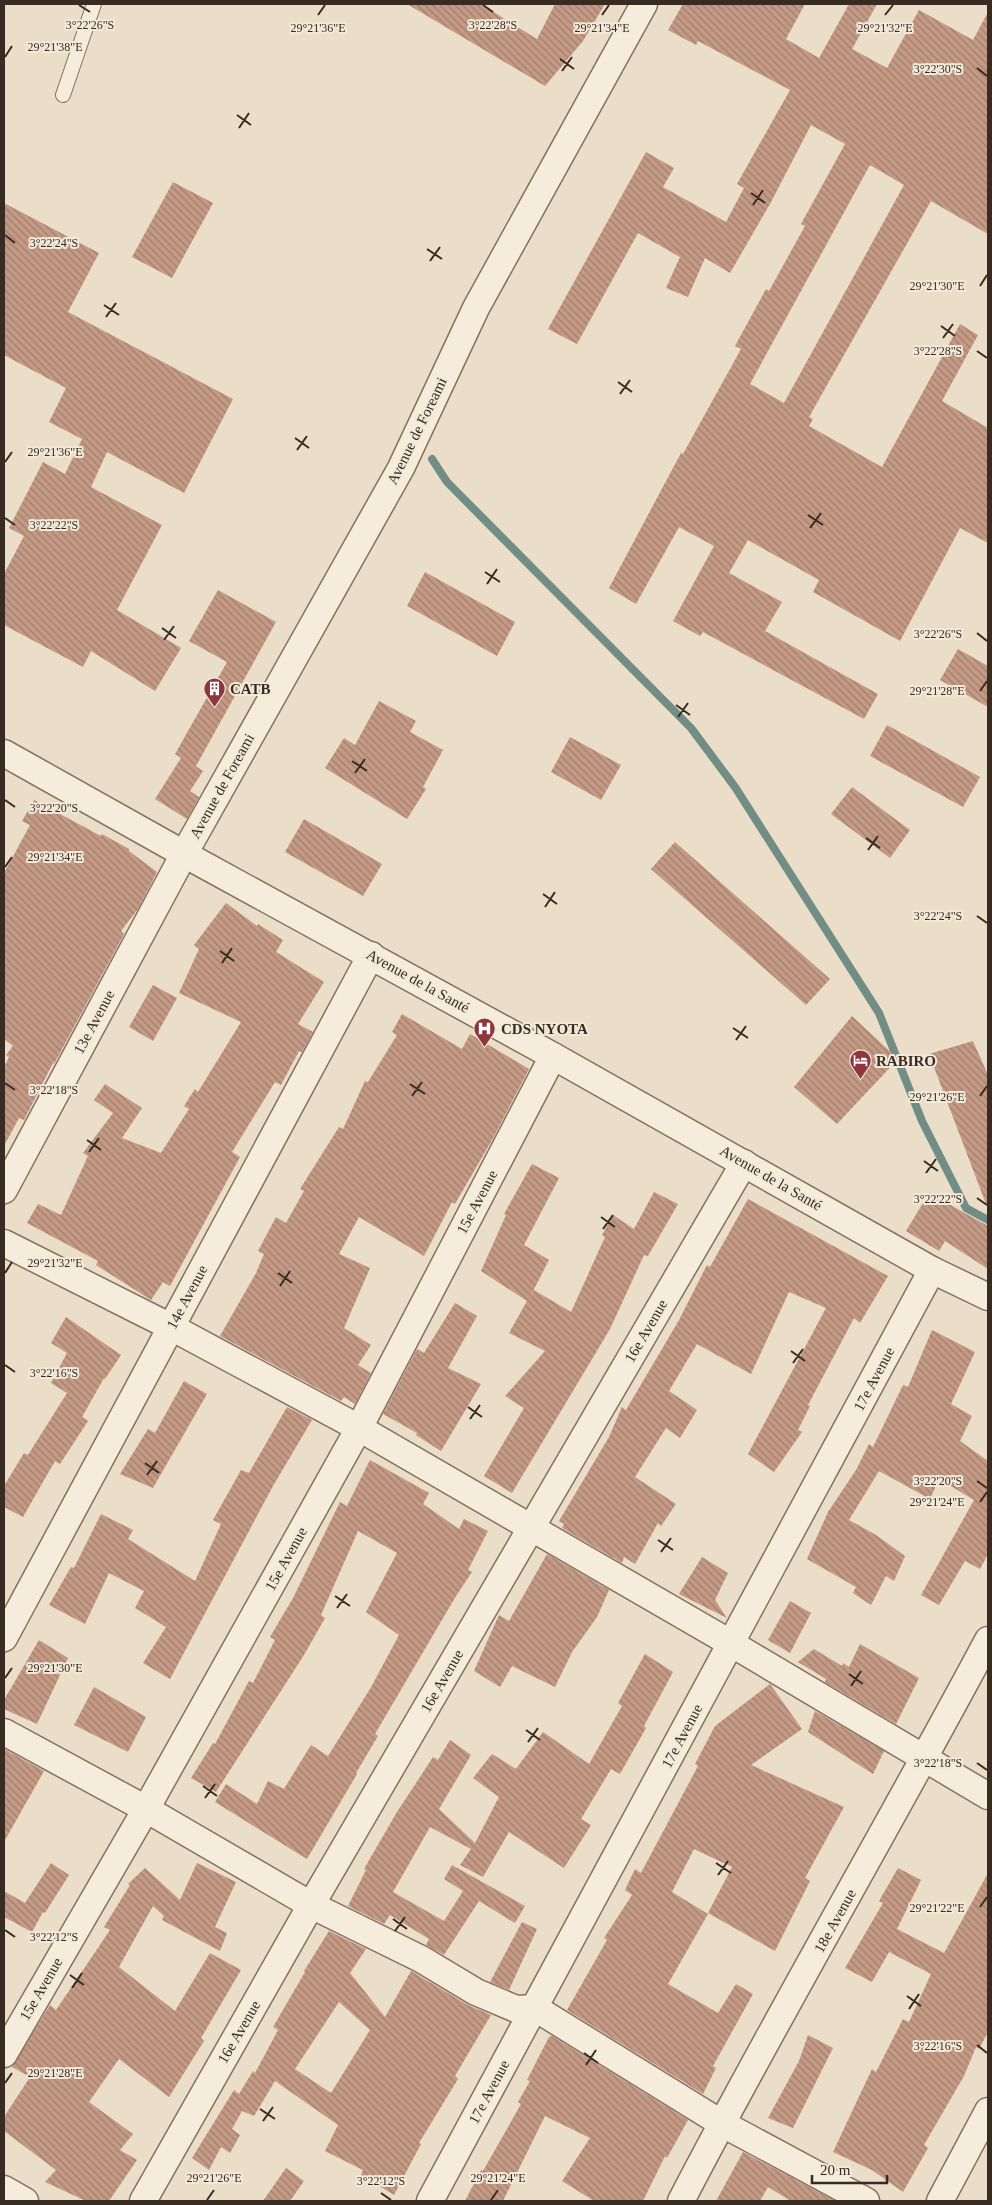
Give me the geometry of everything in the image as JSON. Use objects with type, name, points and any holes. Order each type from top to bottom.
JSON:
[{"type":"street","name":"Avenue de Foreami","points":[[184,854],[401,468],[476,308],[644,4]]},
{"type":"street","name":"Avenue de la Santé","points":[[7,762],[184,854],[371,955],[932,1270],[988,1297]]},
{"type":"street","name":"13e Avenue","points":[[4,1190],[184,854]]},
{"type":"street","name":"14e Avenue","points":[[4,1638],[371,955]]},
{"type":"street","name":"15e Avenue","points":[[4,2054],[146,1809],[359,1428],[553,1056]]},
{"type":"street","name":"16e Avenue","points":[[142,2201],[311,1904],[744,1163]]},
{"type":"street","points":[[4,1243],[171,1327],[359,1428],[732,1644],[924,1760],[988,1796]]},
{"type":"street","name":"17e Avenue","points":[[430,2201],[932,1270]]},
{"type":"street","name":"18e Avenue","points":[[681,2201],[988,1640]]},
{"type":"street","points":[[4,1732],[146,1809],[311,1904],[421,1960],[476,1992],[516,2009],[535,2008],[722,2123],[866,2201]]},
{"type":"street","points":[[940,2201],[988,2111]]},
{"type":"street","points":[[4,2189],[25,2201]]},
{"type":"lane","points":[[63,96],[94,4]]},
{"type":"building","points":[[407,4],[481,4],[537,39],[555,4],[605,4],[583,41],[545,86]]},
{"type":"building","points":[[683,4],[805,4],[786,39],[819,58],[849,4],[877,4],[852,49],[887,68],[919,10],[973,40],[988,12],[988,234],[931,201],[809,417],[813,419],[809,426],[882,467],[960,324],[978,335],[942,401],[988,428],[988,543],[960,528],[900,641],[813,592],[819,580],[748,540],[729,573],[782,602],[765,631],[878,694],[864,719],[703,632],[700,636],[673,621],[714,546],[679,527],[636,604],[609,588],[681,453],[683,454],[741,349],[735,346],[766,289],[769,291],[805,226],[801,224],[845,144],[811,125],[770,204],[730,273],[705,258],[688,297],[666,288],[680,257],[638,233],[577,344],[548,329],[646,152],[674,168],[663,187],[726,222],[744,188],[737,184],[790,90],[698,41],[696,45],[668,30]],"holes":[[[870,165],[904,185],[784,403],[750,384]]]},
{"type":"building","points":[[173,182],[213,203],[172,278],[132,257]]},
{"type":"building","points":[[4,203],[99,253],[68,312],[233,399],[184,493],[107,452],[91,487],[162,525],[117,610],[181,648],[155,691],[91,651],[83,667],[4,625],[4,574],[24,536],[9,528],[43,462],[65,474],[82,439],[49,422],[66,388],[4,355]]},
{"type":"building","points":[[425,572],[515,622],[497,656],[407,606]]},
{"type":"building","name":"CATB","points":[[218,590],[276,622],[196,766],[191,763],[203,771],[190,791],[199,797],[187,819],[155,799],[181,758],[175,754],[227,662],[189,641]]},
{"type":"building","points":[[958,649],[988,666],[988,707],[940,680]]},
{"type":"building","points":[[379,701],[416,721],[410,732],[443,750],[423,787],[426,789],[407,819],[325,768],[344,738],[355,745]]},
{"type":"building","points":[[887,725],[980,777],[963,807],[870,756]]},
{"type":"building","points":[[570,737],[621,765],[601,800],[551,772]]},
{"type":"building","points":[[852,787],[910,830],[890,858],[831,814]]},
{"type":"building","points":[[34,800],[129,849],[129,851],[157,872],[138,909],[121,931],[124,934],[24,1120],[19,1118],[4,1146],[4,1067],[9,1057],[6,1055],[13,1046],[4,1039],[4,873],[30,825],[22,821]]},
{"type":"building","points":[[304,819],[382,864],[363,896],[285,852]]},
{"type":"building","points":[[675,842],[830,979],[806,1005],[651,869]]},
{"type":"building","points":[[226,903],[257,926],[258,924],[283,940],[276,952],[324,982],[298,1024],[313,1032],[302,1052],[299,1051],[281,1085],[275,1082],[232,1152],[240,1157],[170,1286],[163,1282],[151,1300],[96,1265],[98,1261],[27,1223],[38,1204],[61,1215],[88,1156],[83,1153],[113,1113],[94,1100],[105,1084],[142,1108],[122,1138],[161,1153],[189,1109],[184,1106],[195,1089],[198,1092],[241,1022],[179,993],[199,949],[194,945]]},
{"type":"building","points":[[153,985],[177,998],[153,1041],[129,1027]]},
{"type":"building","points":[[402,1014],[462,1049],[470,1034],[529,1069],[492,1140],[455,1204],[452,1202],[424,1256],[359,1217],[339,1254],[370,1268],[344,1328],[371,1345],[358,1365],[371,1373],[355,1404],[344,1397],[341,1401],[220,1336],[256,1273],[264,1254],[258,1251],[276,1217],[286,1223],[304,1191],[300,1189],[339,1127],[343,1129],[365,1081],[368,1082],[397,1035],[392,1032]]},
{"type":"building","points":[[852,1016],[898,1059],[837,1124],[794,1087]]},
{"type":"building","points":[[973,1041],[988,1075],[988,1204],[986,1204],[929,1054]]},
{"type":"building","points":[[532,1164],[559,1178],[524,1245],[549,1260],[528,1301],[534,1290],[571,1312],[605,1237],[602,1235],[613,1215],[634,1229],[654,1192],[678,1204],[648,1256],[644,1255],[610,1329],[512,1493],[484,1476],[524,1408],[505,1396],[545,1351],[509,1333],[527,1301],[481,1271],[506,1215],[504,1214]]},
{"type":"building","points":[[929,1193],[988,1226],[988,1269],[945,1241],[939,1251],[906,1231]]},
{"type":"building","points":[[748,1199],[888,1276],[860,1323],[854,1318],[808,1405],[810,1406],[798,1430],[802,1432],[774,1472],[748,1454],[826,1308],[789,1292],[751,1374],[697,1344],[669,1391],[697,1410],[680,1438],[666,1428],[635,1477],[676,1504],[661,1526],[658,1523],[635,1564],[624,1557],[622,1563],[562,1528],[564,1524],[559,1521],[609,1437],[622,1407],[626,1410],[679,1320],[707,1265],[710,1267]]},
{"type":"building","points":[[455,1303],[477,1316],[448,1368],[481,1384],[441,1451],[416,1435],[417,1433],[383,1414],[417,1349],[424,1353]]},
{"type":"building","points":[[66,1317],[121,1355],[104,1378],[82,1417],[88,1421],[60,1464],[55,1461],[23,1517],[4,1507],[4,1486],[24,1453],[28,1455],[67,1393],[51,1383],[67,1353],[51,1343]]},
{"type":"building","points":[[932,1330],[975,1352],[951,1404],[972,1416],[960,1441],[988,1461],[988,1554],[980,1569],[965,1561],[939,1605],[921,1595],[974,1500],[939,1479],[930,1499],[879,1471],[849,1520],[876,1535],[905,1556],[894,1581],[886,1576],[871,1605],[853,1593],[856,1587],[807,1559],[828,1512],[856,1470],[869,1444],[873,1447],[903,1385],[908,1387]]},
{"type":"building","points":[[184,1381],[207,1394],[153,1488],[120,1474],[148,1429],[155,1433]]},
{"type":"building","points":[[287,1407],[312,1420],[273,1486],[170,1679],[143,1663],[166,1627],[135,1608],[144,1591],[109,1573],[85,1624],[49,1605],[71,1567],[74,1568],[101,1514],[133,1530],[128,1539],[195,1581],[221,1524],[213,1520],[241,1470],[249,1473]]},
{"type":"building","points":[[370,1460],[429,1493],[423,1504],[459,1529],[464,1519],[488,1531],[468,1570],[472,1572],[375,1734],[378,1736],[307,1859],[215,1802],[226,1784],[257,1804],[268,1781],[284,1789],[311,1745],[328,1756],[370,1689],[399,1635],[366,1612],[397,1553],[358,1531],[321,1615],[325,1618],[304,1655],[216,1792],[191,1778],[213,1743],[215,1744],[249,1681],[253,1683],[275,1640],[270,1637],[293,1598],[340,1502],[347,1506]]},
{"type":"building","points":[[547,1554],[609,1590],[597,1617],[572,1652],[555,1687],[512,1666],[500,1687],[474,1671],[499,1615],[509,1621]]},
{"type":"building","points":[[702,1557],[728,1573],[715,1600],[727,1618],[679,1594]]},
{"type":"building","points":[[790,1601],[811,1613],[790,1653],[768,1640]]},
{"type":"building","points":[[39,1640],[68,1658],[37,1724],[4,1709],[4,1700]]},
{"type":"building","points":[[860,1644],[919,1678],[896,1724],[825,1682],[826,1679],[798,1662],[814,1649],[842,1666],[843,1663],[849,1667]]},
{"type":"building","points":[[645,1654],[673,1672],[644,1726],[646,1728],[620,1774],[611,1769],[581,1819],[591,1825],[564,1868],[509,1832],[483,1877],[460,1865],[471,1849],[430,1827],[393,1892],[444,1921],[463,1891],[444,1879],[452,1865],[525,1906],[515,1923],[479,1901],[444,1955],[426,1945],[429,1939],[390,1915],[384,1924],[348,1906],[366,1870],[364,1869],[397,1812],[433,1757],[438,1760],[450,1740],[471,1755],[439,1809],[475,1843],[499,1797],[473,1778],[492,1754],[516,1769],[543,1732],[589,1764],[622,1706],[618,1703]]},
{"type":"building","points":[[770,1684],[802,1729],[751,1765],[844,1807],[805,1878],[810,1881],[775,1951],[708,1913],[732,1867],[694,1849],[672,1892],[708,1914],[668,1984],[718,2013],[736,1984],[753,1994],[713,2066],[716,2068],[703,2094],[567,2010],[607,1940],[604,1938],[632,1895],[625,1890],[635,1869],[641,1873],[698,1766],[695,1764],[715,1726]]},
{"type":"building","points":[[94,1687],[146,1717],[128,1752],[74,1725]]},
{"type":"building","points":[[815,1711],[884,1751],[873,1774],[808,1732]]},
{"type":"building","points":[[4,1749],[44,1771],[4,1842]]},
{"type":"building","points":[[51,1863],[69,1875],[45,1913],[43,1912],[32,1932],[4,1917],[4,1891],[25,1903]]},
{"type":"building","points":[[197,1863],[236,1882],[215,1927],[227,1933],[220,1951],[162,1920],[164,1916],[153,1906],[119,1967],[175,2011],[210,1953],[241,1970],[201,2038],[204,2041],[169,2097],[119,2059],[89,2102],[133,2134],[120,2150],[137,2160],[109,2201],[86,2201],[45,2182],[56,2170],[4,2131],[4,2117],[30,2077],[12,2067],[50,2005],[56,2010],[110,1930],[104,1927],[130,1885],[128,1884],[145,1868],[180,1900]]},
{"type":"building","points":[[898,1868],[921,1880],[897,1929],[944,1953],[988,1873],[988,2032],[979,2049],[976,2047],[964,2076],[924,2145],[928,2148],[903,2192],[872,2170],[833,2152],[872,2069],[876,2072],[903,2019],[909,2022],[931,1974],[889,1952],[872,1982],[845,1968],[883,1903],[879,1901]]},
{"type":"building","points":[[522,1922],[537,1929],[509,1990],[490,1982]]},
{"type":"building","points":[[329,1931],[366,1949],[350,1973],[385,2017],[411,1971],[468,2005],[491,2015],[455,2076],[458,2079],[419,2143],[421,2144],[394,2195],[361,2175],[363,2170],[325,2151],[338,2125],[275,2081],[254,2116],[242,2111],[232,2129],[240,2135],[230,2153],[221,2147],[209,2170],[192,2158],[234,2090],[239,2094],[253,2071],[255,2073],[278,2030],[273,2027]],"holes":[[[339,2002],[370,2030],[331,2093],[295,2069]]]},
{"type":"building","points":[[808,2035],[833,2048],[793,2128],[768,2118],[799,2061]]},
{"type":"building","points":[[552,2036],[688,2120],[667,2158],[665,2156],[643,2201],[594,2201],[562,2181],[590,2138],[545,2116],[503,2201],[465,2201],[481,2170],[483,2171],[521,2104],[518,2102],[530,2081],[527,2080],[549,2037]]},
{"type":"building","points":[[743,2152],[835,2201],[791,2201],[768,2187],[760,2201],[716,2201]]},
{"type":"building","points":[[286,2168],[304,2181],[290,2201],[263,2201]]},
{"type":"waterway","points":[[432,459],[447,482],[691,728],[735,787],[879,1013],[922,1121],[966,1208],[988,1220]]},
{"type":"place","name":"CATB","points":[[214,708]]},
{"type":"place","name":"CDS NYOTA","points":[[485,1048]]},
{"type":"place","name":"RABIRO","points":[[860,1080]]}]
